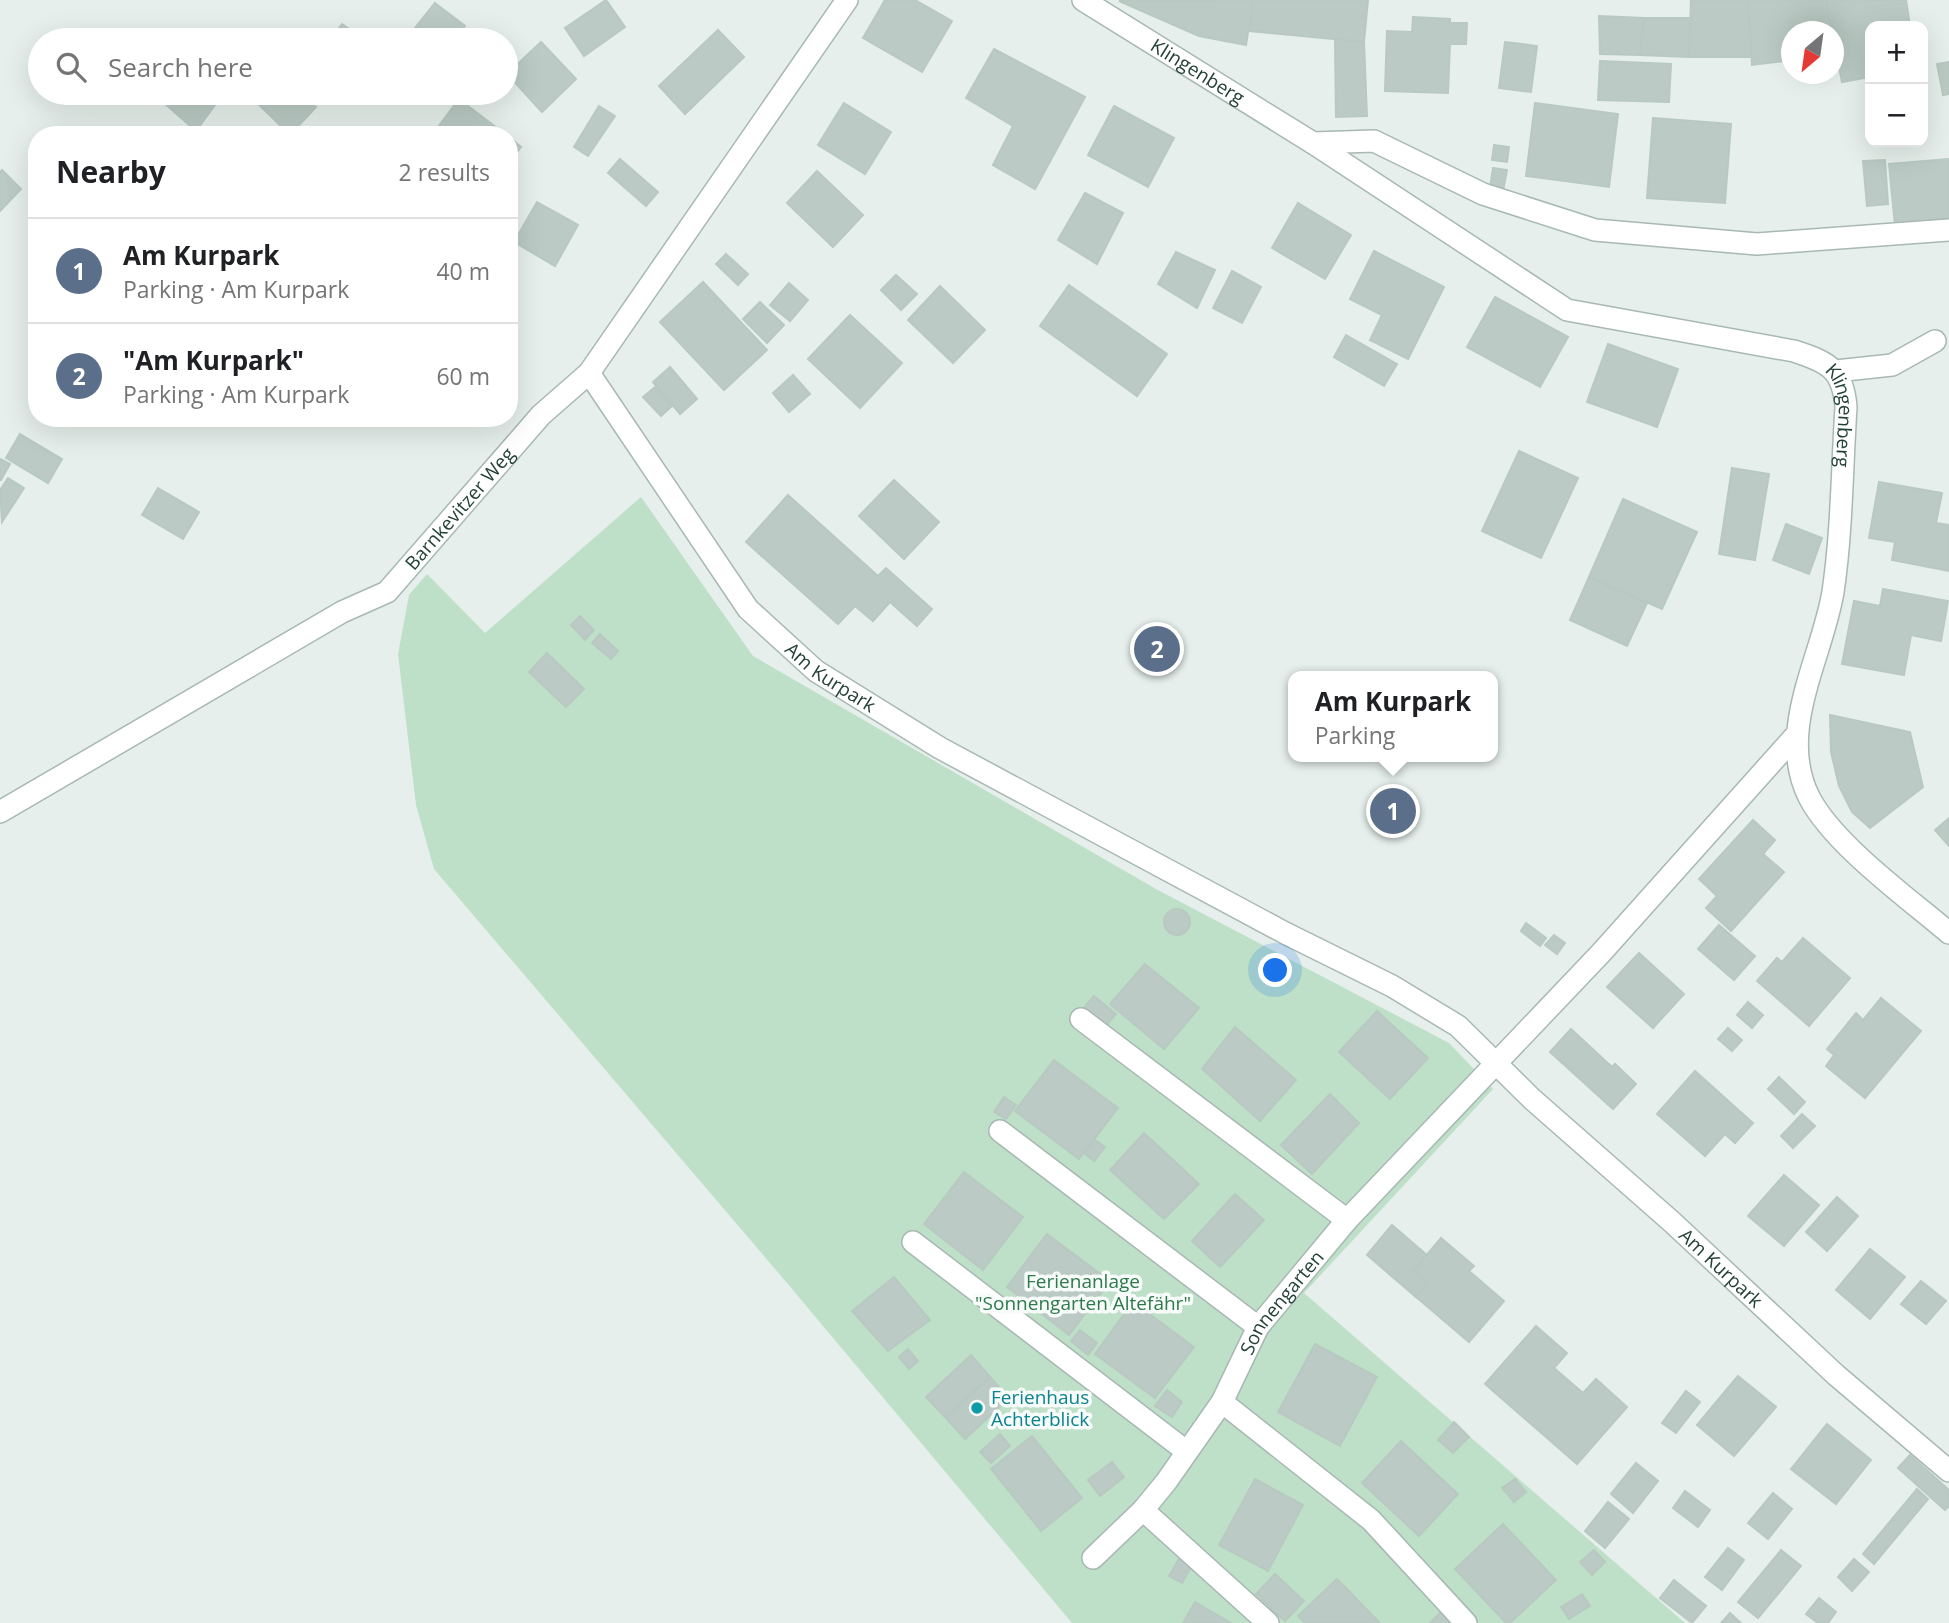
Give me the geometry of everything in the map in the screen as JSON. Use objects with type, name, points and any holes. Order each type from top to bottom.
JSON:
[{"type":"street","name":"Barnkevitzer Weg","points":[[0,812],[342,612],[387,592],[541,415],[589,373],[847,0]]},
{"type":"street","name":"Klingenberg","points":[[1083,0],[1313,143],[1567,310],[1794,351],[1820,359],[1836,371],[1844,385],[1846,407],[1833,592],[1797,734],[1796,758],[1803,783],[1825,821],[1846,844],[1949,933]]},
{"type":"street","points":[[1313,143],[1374,141],[1483,194],[1595,230],[1756,244],[1949,230]]},
{"type":"street","points":[[1836,371],[1892,365],[1935,341]]},
{"type":"street","name":"Am Kurpark","points":[[589,373],[748,609],[816,671],[940,748],[1285,933],[1391,986],[1458,1026],[1494,1063],[1672,1222],[1836,1375],[1949,1471]]},
{"type":"street","points":[[1494,1063],[1601,953],[1797,734]]},
{"type":"street","points":[[1081,1019],[1346,1220]]},
{"type":"street","name":"Sonnengarten","points":[[1093,1558],[1143,1510],[1222,1402],[1258,1326],[1346,1220],[1494,1063]]},
{"type":"street","points":[[1000,1131],[1258,1326]]},
{"type":"street","points":[[913,1242],[1186,1451]]},
{"type":"street","points":[[1222,1402],[1371,1520],[1466,1623]]},
{"type":"street","points":[[1143,1510],[1268,1623]]},
{"type":"green space","name":"Ferienanlage \"Sonnengarten Altefähr\"","points":[[641,497],[753,656],[1156,889],[1449,1043],[1493,1089],[1304,1293],[1685,1623],[1072,1623],[434,869],[416,805],[398,654],[409,595],[427,574],[485,633]]},
{"type":"building","points":[[606,0],[625,27],[584,56],[565,28]]},
{"type":"building","points":[[885,0],[915,0],[952,21],[922,72],[863,38]]},
{"type":"building","points":[[1253,0],[1368,0],[1364,42],[1250,31]]},
{"type":"building","points":[[1253,0],[1246,45],[1199,36],[1119,1]]},
{"type":"building","points":[[1691,0],[1748,0],[1752,57],[1689,57]]},
{"type":"building","points":[[1748,0],[1826,0],[1830,21],[1781,21],[1781,61],[1752,65]]},
{"type":"building","points":[[1826,0],[1906,0],[1909,21],[1865,21],[1865,78],[1844,82],[1844,21],[1830,21]]},
{"type":"building","points":[[435,3],[465,26],[463,28],[415,28]]},
{"type":"building","points":[[1599,16],[1644,18],[1640,55],[1600,54]]},
{"type":"building","points":[[1413,17],[1467,23],[1466,44],[1450,44],[1448,93],[1385,91],[1387,31],[1412,32]]},
{"type":"building","points":[[1644,18],[1691,18],[1689,57],[1640,55]]},
{"type":"building","points":[[718,30],[744,57],[685,114],[659,86]]},
{"type":"building","points":[[1335,39],[1364,42],[1367,116],[1336,117]]},
{"type":"building","points":[[541,42],[576,79],[542,112],[518,86],[518,64]]},
{"type":"building","points":[[1505,42],[1537,46],[1531,92],[1499,88]]},
{"type":"building","points":[[994,49],[1085,97],[1035,189],[993,165],[1013,126],[966,98]]},
{"type":"building","points":[[1600,61],[1671,64],[1669,102],[1598,100]]},
{"type":"building","points":[[1949,62],[1949,94],[1943,95],[1937,64]]},
{"type":"building","points":[[844,103],[891,132],[865,174],[818,145]]},
{"type":"building","points":[[1535,103],[1618,114],[1609,187],[1526,176]]},
{"type":"building","points":[[166,105],[215,105],[200,126],[190,126]]},
{"type":"building","points":[[259,105],[316,107],[298,126],[281,126]]},
{"type":"building","points":[[454,105],[467,105],[494,126],[439,126]]},
{"type":"building","points":[[599,106],[615,116],[588,156],[574,147]]},
{"type":"building","points":[[1114,106],[1174,138],[1148,187],[1088,155]]},
{"type":"building","points":[[1653,118],[1731,124],[1725,203],[1647,198]]},
{"type":"building","points":[[1494,145],[1509,147],[1507,162],[1492,160]]},
{"type":"building","points":[[620,159],[658,192],[646,206],[608,173]]},
{"type":"building","points":[[1949,159],[1949,222],[1895,226],[1889,164]]},
{"type":"building","points":[[1885,160],[1888,204],[1867,206],[1863,161]]},
{"type":"building","points":[[1493,168],[1507,170],[1503,191],[1490,188]]},
{"type":"building","points":[[2,170],[21,189],[0,211],[0,172]]},
{"type":"building","points":[[817,171],[863,215],[833,247],[787,203]]},
{"type":"building","points":[[1085,193],[1123,213],[1097,264],[1058,240]]},
{"type":"building","points":[[537,202],[578,225],[555,266],[518,244],[518,235]]},
{"type":"building","points":[[1298,203],[1351,235],[1325,279],[1272,248]]},
{"type":"building","points":[[1374,251],[1444,287],[1408,359],[1370,340],[1382,315],[1350,299]]},
{"type":"building","points":[[1176,252],[1215,270],[1197,308],[1158,284]]},
{"type":"building","points":[[726,254],[748,274],[738,285],[716,264]]},
{"type":"building","points":[[1232,271],[1261,287],[1242,323],[1213,308]]},
{"type":"building","points":[[896,275],[917,294],[901,310],[881,290]]},
{"type":"building","points":[[703,282],[767,350],[724,390],[660,322]]},
{"type":"building","points":[[789,283],[808,300],[790,321],[770,305]]},
{"type":"building","points":[[1069,285],[1167,354],[1137,396],[1040,326]]},
{"type":"building","points":[[940,286],[985,330],[953,363],[908,320]]},
{"type":"building","points":[[1495,297],[1568,337],[1540,387],[1467,347]]},
{"type":"building","points":[[760,302],[784,325],[767,343],[743,319]]},
{"type":"building","points":[[850,315],[902,363],[860,408],[808,359]]},
{"type":"building","points":[[1346,335],[1397,364],[1384,386],[1334,357]]},
{"type":"building","points":[[1608,344],[1678,369],[1657,427],[1587,402]]},
{"type":"building","points":[[670,367],[697,399],[680,414],[653,382]]},
{"type":"building","points":[[793,375],[810,394],[789,412],[773,393]]},
{"type":"building","points":[[655,387],[672,406],[661,416],[643,397]]},
{"type":"building","points":[[20,434],[62,459],[48,483],[6,458]]},
{"type":"building","points":[[1519,451],[1578,478],[1541,558],[1482,531]]},
{"type":"building","points":[[0,459],[10,464],[1,480],[0,480]]},
{"type":"building","points":[[1732,468],[1769,474],[1755,560],[1719,554]]},
{"type":"building","points":[[8,478],[24,488],[2,522],[0,490]]},
{"type":"building","points":[[894,480],[939,522],[904,559],[859,516]]},
{"type":"building","points":[[1879,482],[1942,493],[1936,523],[1949,525],[1949,571],[1892,560],[1895,542],[1869,538]]},
{"type":"building","points":[[158,488],[199,512],[183,539],[142,515]]},
{"type":"building","points":[[788,495],[878,576],[886,568],[932,609],[917,626],[890,602],[873,621],[855,606],[838,624],[746,542]]},
{"type":"building","points":[[1623,499],[1697,532],[1662,609],[1589,577]]},
{"type":"building","points":[[1786,524],[1822,538],[1809,574],[1773,560]]},
{"type":"building","points":[[1589,577],[1647,603],[1627,646],[1570,620]]},
{"type":"building","points":[[1883,589],[1948,601],[1941,641],[1911,635],[1904,675],[1842,664],[1854,601],[1880,606]]},
{"type":"building","points":[[580,616],[594,630],[585,640],[571,625]]},
{"type":"building","points":[[600,634],[618,651],[611,659],[592,643]]},
{"type":"building","points":[[547,653],[584,689],[566,707],[529,672]]},
{"type":"building","points":[[1830,715],[1910,732],[1923,787],[1870,828],[1852,812],[1839,786],[1831,752]]},
{"type":"building","points":[[1949,818],[1949,846],[1935,830]]},
{"type":"building","points":[[1753,820],[1775,840],[1763,854],[1784,872],[1731,931],[1706,908],[1717,896],[1699,879]]},
{"type":"building","points":[[1177,909],[1186,913],[1190,922],[1186,931],[1177,935],[1168,931],[1164,922],[1168,913]]},
{"type":"building","points":[[1526,923],[1546,938],[1540,946],[1521,931]]},
{"type":"building","points":[[1719,925],[1755,956],[1734,980],[1698,949]]},
{"type":"building","points":[[1554,935],[1565,943],[1557,954],[1545,945]]},
{"type":"building","points":[[1803,938],[1850,978],[1809,1026],[1757,981],[1777,958],[1782,962]]},
{"type":"building","points":[[1639,953],[1684,994],[1653,1028],[1607,987]]},
{"type":"building","points":[[1145,964],[1199,1008],[1164,1049],[1110,1004]]},
{"type":"building","points":[[1094,996],[1116,1014],[1105,1027],[1083,1009]]},
{"type":"building","points":[[1881,998],[1921,1031],[1865,1098],[1826,1066],[1834,1055],[1827,1049],[1856,1013],[1863,1020]]},
{"type":"building","points":[[1748,1002],[1763,1015],[1752,1028],[1737,1015]]},
{"type":"building","points":[[1377,1011],[1428,1058],[1390,1099],[1339,1052]]},
{"type":"building","points":[[1235,1027],[1296,1080],[1260,1121],[1202,1069]]},
{"type":"building","points":[[1728,1028],[1742,1040],[1732,1051],[1718,1039]]},
{"type":"building","points":[[1571,1029],[1612,1067],[1615,1064],[1636,1084],[1613,1109],[1550,1052]]},
{"type":"building","points":[[1054,1060],[1118,1108],[1079,1159],[1015,1111]]},
{"type":"building","points":[[1695,1071],[1753,1123],[1735,1143],[1725,1134],[1705,1156],[1657,1114]]},
{"type":"building","points":[[1779,1077],[1805,1102],[1794,1114],[1768,1089]]},
{"type":"building","points":[[1330,1094],[1359,1123],[1312,1174],[1281,1145]]},
{"type":"building","points":[[1004,1097],[1016,1105],[1006,1119],[994,1112]]},
{"type":"building","points":[[1802,1114],[1815,1126],[1793,1148],[1781,1136]]},
{"type":"building","points":[[1144,1133],[1199,1184],[1164,1219],[1110,1170]]},
{"type":"building","points":[[1094,1139],[1105,1147],[1094,1161],[1084,1153]]},
{"type":"building","points":[[964,1172],[1023,1217],[983,1270],[924,1224]]},
{"type":"building","points":[[1784,1175],[1819,1205],[1784,1246],[1748,1216]]},
{"type":"building","points":[[1235,1194],[1264,1220],[1220,1267],[1192,1241]]},
{"type":"building","points":[[1837,1197],[1858,1216],[1827,1251],[1806,1232]]},
{"type":"building","points":[[1392,1225],[1427,1255],[1413,1271],[1428,1283],[1416,1297],[1367,1255]]},
{"type":"building","points":[[1047,1234],[1110,1281],[1069,1335],[1007,1287]]},
{"type":"building","points":[[1441,1238],[1474,1266],[1469,1271],[1504,1301],[1469,1342],[1416,1297],[1428,1283],[1413,1271]]},
{"type":"building","points":[[1870,1249],[1905,1277],[1870,1319],[1836,1290]]},
{"type":"building","points":[[894,1277],[930,1320],[888,1351],[852,1311]]},
{"type":"building","points":[[1921,1281],[1946,1301],[1926,1324],[1901,1304]]},
{"type":"building","points":[[1133,1302],[1194,1347],[1155,1398],[1095,1354]]},
{"type":"building","points":[[1536,1326],[1567,1353],[1554,1368],[1583,1393],[1596,1379],[1627,1407],[1577,1464],[1485,1384]]},
{"type":"building","points":[[1080,1330],[1097,1343],[1088,1355],[1071,1341]]},
{"type":"building","points":[[1315,1344],[1377,1377],[1340,1446],[1278,1412]]},
{"type":"building","points":[[908,1349],[918,1361],[909,1369],[899,1357]]},
{"type":"building","points":[[971,1355],[990,1377],[946,1418],[926,1397]]},
{"type":"building","points":[[1738,1376],[1776,1407],[1734,1456],[1697,1425]]},
{"type":"building","name":"Ferienhaus Achterblick","points":[[990,1377],[1009,1398],[965,1439],[946,1418]]},
{"type":"building","points":[[1167,1390],[1182,1402],[1172,1417],[1155,1406]]},
{"type":"building","points":[[1686,1391],[1700,1402],[1676,1433],[1662,1423]]},
{"type":"building","points":[[1454,1422],[1469,1437],[1453,1453],[1438,1440]]},
{"type":"building","points":[[1827,1424],[1871,1460],[1836,1504],[1791,1469]]},
{"type":"building","points":[[1000,1434],[1010,1446],[991,1463],[980,1452]]},
{"type":"building","points":[[1032,1436],[1082,1498],[1041,1531],[991,1469]]},
{"type":"building","points":[[1401,1441],[1458,1494],[1419,1536],[1362,1483]]},
{"type":"building","points":[[1910,1455],[1949,1490],[1949,1506],[1945,1510],[1898,1468]]},
{"type":"building","points":[[1112,1462],[1124,1477],[1100,1496],[1088,1480]]},
{"type":"building","points":[[1636,1463],[1658,1481],[1633,1513],[1611,1494]]},
{"type":"building","points":[[1255,1479],[1303,1505],[1268,1571],[1219,1545]]},
{"type":"building","points":[[1515,1479],[1526,1492],[1514,1502],[1502,1488]]},
{"type":"building","points":[[1917,1489],[1928,1499],[1874,1564],[1863,1554]]},
{"type":"building","points":[[1685,1491],[1710,1510],[1698,1527],[1673,1508]]},
{"type":"building","points":[[1773,1493],[1792,1509],[1768,1539],[1748,1523]]},
{"type":"building","points":[[1608,1502],[1629,1519],[1605,1548],[1585,1531]]},
{"type":"building","points":[[1503,1524],[1556,1580],[1510,1623],[1506,1623],[1455,1569]]},
{"type":"building","points":[[1728,1548],[1744,1560],[1722,1590],[1705,1577]]},
{"type":"building","points":[[1594,1550],[1605,1562],[1592,1575],[1580,1562]]},
{"type":"building","points":[[1781,1550],[1801,1566],[1758,1618],[1738,1602]]},
{"type":"building","points":[[1180,1557],[1193,1564],[1182,1583],[1169,1576]]},
{"type":"building","points":[[1854,1559],[1869,1572],[1852,1591],[1838,1577]]},
{"type":"building","points":[[1275,1574],[1304,1601],[1285,1621],[1256,1594]]},
{"type":"building","points":[[1337,1579],[1380,1623],[1305,1623],[1298,1616]]},
{"type":"building","points":[[1674,1580],[1706,1606],[1692,1623],[1660,1598]]},
{"type":"building","points":[[1582,1594],[1590,1606],[1569,1619],[1561,1607]]},
{"type":"building","points":[[1819,1598],[1836,1612],[1828,1623],[1818,1623],[1806,1614]]},
{"type":"building","points":[[1195,1602],[1231,1623],[1183,1623]]},
{"type":"building","points":[[1441,1612],[1452,1623],[1430,1623]]},
{"type":"building","points":[[1730,1613],[1741,1623],[1721,1623]]},
{"type":"place","name":"\"Am Kurpark\"","points":[[1157,649]]},
{"type":"place","name":"Am Kurpark","points":[[1393,811]]},
{"type":"place","name":"Ferienhaus Achterblick","points":[[977,1408]]}]
